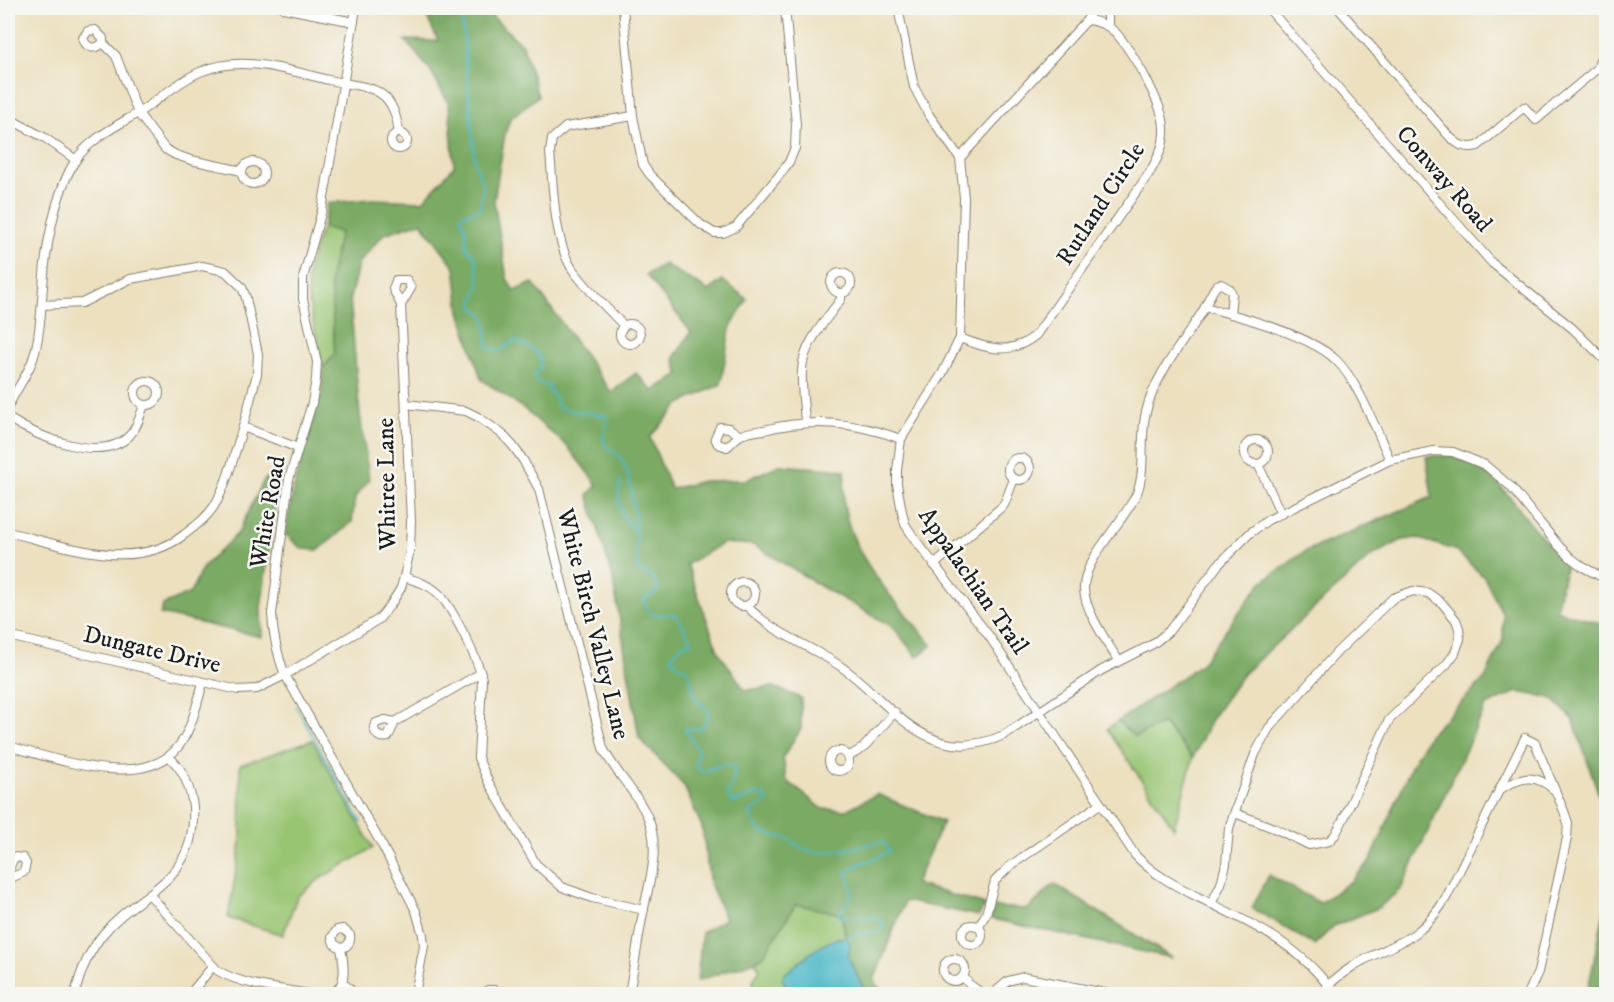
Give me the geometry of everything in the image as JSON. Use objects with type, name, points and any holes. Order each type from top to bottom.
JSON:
[{"type":"street","points":[[283,8],[354,22]]},
{"type":"street","name":"White Road","points":[[356,8],[322,210],[303,278],[303,299],[317,362],[312,403],[289,479],[272,614],[275,650],[285,675],[383,847],[416,911],[424,945],[415,994]]},
{"type":"street","points":[[623,8],[633,116],[643,165],[650,175],[700,224],[714,233],[723,233],[736,227],[789,162],[795,148],[796,124],[785,8]]},
{"type":"street","points":[[898,8],[914,87],[929,115],[960,158],[1087,20],[1093,8]]},
{"type":"street","points":[[1087,20],[1104,25],[1108,8]]},
{"type":"street","name":"Conway Road","points":[[1268,8],[1492,262],[1572,328],[1606,361]]},
{"type":"street","points":[[1338,8],[1449,136],[1458,145],[1468,148],[1478,147],[1524,107],[1536,120],[1602,68],[1600,60],[1606,53]]},
{"type":"street","name":"Rutland Circle","points":[[960,338],[983,348],[1005,349],[1022,345],[1036,335],[1156,162],[1164,140],[1165,126],[1160,110],[1140,69],[1116,33],[1104,25]]},
{"type":"street","points":[[103,43],[122,66],[138,113],[155,138],[165,148],[176,155],[242,171]]},
{"type":"street","points":[[8,407],[33,359],[42,305],[44,273],[56,207],[76,160],[117,124],[138,113],[199,72],[220,65],[268,65],[345,84],[367,87],[381,94],[393,106],[399,133]]},
{"type":"street","points":[[624,326],[572,269],[566,255],[560,238],[550,152],[552,139],[566,127],[633,116]]},
{"type":"street","points":[[8,118],[45,138],[76,160]]},
{"type":"street","name":"Appalachian Trail","points":[[960,158],[964,198],[960,338],[942,374],[901,439],[897,477],[905,524],[989,636],[1136,855],[1152,871],[1284,943],[1310,964],[1334,994]]},
{"type":"street","points":[[8,532],[107,554],[144,553],[164,547],[195,528],[216,502],[243,427],[257,374],[258,354],[246,298],[242,287],[225,271],[202,266],[130,279],[82,303],[42,305]]},
{"type":"street","points":[[1118,660],[1086,603],[1084,579],[1088,567],[1125,515],[1137,493],[1143,466],[1143,430],[1146,410],[1160,376],[1205,307],[1212,291],[1221,284],[1230,288],[1232,294],[1230,314]]},
{"type":"street","points":[[805,422],[802,368],[804,359],[815,335],[841,299],[841,293]]},
{"type":"street","name":"Whitree Lane","points":[[285,675],[379,619],[396,596],[405,577],[410,550],[411,521],[401,305]]},
{"type":"street","points":[[1205,307],[1300,338],[1317,346],[1335,359],[1347,374],[1390,460]]},
{"type":"street","points":[[8,418],[31,432],[51,440],[90,448],[104,448],[129,436],[138,425],[144,405]]},
{"type":"street","name":"White Birch Valley Lane","points":[[406,405],[455,408],[478,417],[513,446],[539,489],[603,748],[608,759],[635,794],[652,829],[654,856],[629,994]]},
{"type":"street","points":[[739,435],[785,424],[805,422],[856,425],[901,439]]},
{"type":"street","points":[[243,427],[298,448]]},
{"type":"street","points":[[747,606],[774,628],[845,669],[925,735],[943,742],[974,745],[989,742],[1004,735],[1118,660],[1153,644],[1169,631],[1218,565],[1250,533],[1281,514],[1390,460],[1434,451],[1453,452],[1485,465],[1510,486],[1571,558],[1606,579]]},
{"type":"street","points":[[1258,464],[1281,514]]},
{"type":"street","points":[[934,565],[1004,505],[1014,479]]},
{"type":"street","points":[[405,577],[425,584],[437,592],[446,603],[481,673],[478,758],[489,783],[536,864],[562,887],[592,898],[644,910]]},
{"type":"street","points":[[1211,904],[1224,874],[1229,828],[1255,754],[1269,728],[1337,652],[1396,596],[1419,591],[1428,593],[1450,610],[1459,628],[1460,639],[1455,653],[1446,665],[1389,720],[1335,835],[1329,841],[1309,845],[1235,813]]},
{"type":"street","name":"Dungate Drive","points":[[8,636],[238,690],[257,689],[285,675]]},
{"type":"street","points":[[395,722],[481,673]]},
{"type":"street","points":[[8,746],[104,770],[137,769],[169,757],[182,742],[189,730],[203,683]]},
{"type":"street","points":[[848,757],[863,748],[895,712]]},
{"type":"street","points":[[1328,986],[1362,961],[1406,941],[1434,916],[1446,898],[1525,738],[1535,743],[1557,792],[1568,824],[1568,838],[1538,972],[1528,994]]},
{"type":"street","points":[[75,994],[83,966],[103,933],[129,908],[169,879],[178,869],[185,855],[193,825],[194,810],[180,766],[169,757]]},
{"type":"street","points":[[1498,790],[1515,780],[1536,779],[1547,783],[1557,792]]},
{"type":"street","points":[[978,927],[986,914],[995,881],[1010,866],[1100,804]]},
{"type":"street","points":[[8,872],[14,857],[23,858],[26,863],[24,872],[8,877]]},
{"type":"street","points":[[149,894],[213,966],[227,975],[245,981],[310,994]]},
{"type":"street","points":[[332,994],[337,992],[343,983],[344,965],[341,948]]},
{"type":"street","points":[[190,994],[213,966]]},
{"type":"street","points":[[963,976],[969,984],[983,994]]},
{"type":"street","points":[[993,994],[1008,981],[1023,977],[1110,994]]},
{"type":"street","points":[[343,983],[352,994]]},
{"type":"street","points":[[484,994],[488,990],[494,990],[500,994]]},
{"type":"green space","points":[[423,8],[488,8],[490,14],[523,46],[538,96],[510,119],[505,134],[494,201],[507,278],[514,291],[533,283],[611,392],[636,373],[653,391],[679,374],[674,358],[691,332],[646,275],[664,264],[709,291],[722,280],[747,299],[730,329],[721,384],[680,404],[650,437],[671,489],[703,481],[746,480],[779,465],[845,470],[844,503],[848,523],[856,543],[878,579],[932,645],[917,657],[893,627],[754,545],[723,543],[687,564],[718,651],[745,690],[774,687],[801,698],[801,729],[783,757],[786,780],[823,809],[846,810],[877,794],[943,822],[915,884],[985,905],[979,916],[905,901],[874,980],[883,994],[866,994],[848,957],[850,945],[841,914],[796,904],[763,956],[755,961],[697,981],[702,932],[725,919],[710,884],[702,827],[684,786],[639,738],[613,579],[588,495],[597,485],[568,447],[524,409],[481,379],[460,311],[455,267],[421,222],[384,234],[359,262],[350,298],[359,406],[369,480],[355,497],[352,522],[319,550],[302,549],[285,534],[295,483],[321,394],[323,368],[335,354],[330,278],[340,232],[323,227],[328,203],[371,199],[423,201],[454,166],[449,104],[429,69],[405,40],[438,41]]},
{"type":"green space","points":[[323,227],[340,232],[330,278],[335,354],[323,368],[309,306],[307,278],[314,248]]},
{"type":"green space","points":[[1426,456],[1452,456],[1475,465],[1494,480],[1566,564],[1556,610],[1606,625],[1606,816],[1573,719],[1551,698],[1517,692],[1486,706],[1401,889],[1378,908],[1334,926],[1314,945],[1252,908],[1269,875],[1320,903],[1351,881],[1371,860],[1413,762],[1429,735],[1485,678],[1503,640],[1503,615],[1484,577],[1455,550],[1417,538],[1402,540],[1370,557],[1243,674],[1212,718],[1193,758],[1163,723],[1135,737],[1118,721],[1201,664],[1262,582],[1306,551],[1432,497]]},
{"type":"green space","points":[[281,462],[261,608],[262,637],[160,614],[163,605],[190,593],[203,567],[238,533],[263,482]]},
{"type":"green space","points":[[1118,721],[1135,737],[1162,723],[1193,758],[1174,828],[1107,729]]},
{"type":"green space","points":[[312,740],[373,848],[321,878],[297,897],[283,935],[228,918],[241,843],[240,765]]},
{"type":"green space","points":[[1054,884],[1172,958],[991,919],[993,907],[1028,909]]},
{"type":"green space","points":[[1606,903],[1606,994],[1587,994]]},
{"type":"green space","points":[[795,904],[841,914],[846,937],[837,938],[784,983],[792,994],[756,994],[753,981],[760,970],[755,961],[763,956]]},
{"type":"water","points":[[846,937],[850,945],[848,957],[866,994],[792,994],[782,979],[784,974],[821,946]]},
{"type":"waterway","points":[[461,8],[475,164],[483,185],[480,209],[463,214],[461,218],[466,233],[467,247],[475,256],[479,283],[473,304],[485,319],[487,346],[499,352],[515,340],[530,347],[537,353],[540,362],[541,368],[534,374],[536,380],[550,386],[548,390],[554,396],[558,406],[567,410],[608,416],[603,440],[610,450],[619,456],[630,484],[638,569],[653,577],[658,591],[644,600],[650,614],[676,615],[692,642],[683,644],[671,657],[678,666],[687,668],[696,699],[709,712],[705,725],[699,729],[685,729],[698,750],[696,765],[701,772],[722,765],[734,765],[734,778],[727,796],[734,803],[756,794],[766,797],[767,802],[750,812],[754,824],[761,831],[785,838],[803,849],[824,852],[883,842],[889,851],[847,872],[851,893],[849,901],[838,917],[874,917],[883,923],[884,927],[880,931],[850,936],[847,939]]},
{"type":"waterway","points":[[621,480],[620,508],[625,519],[635,530]]},
{"type":"waterway","points":[[296,706],[361,822]]}]
